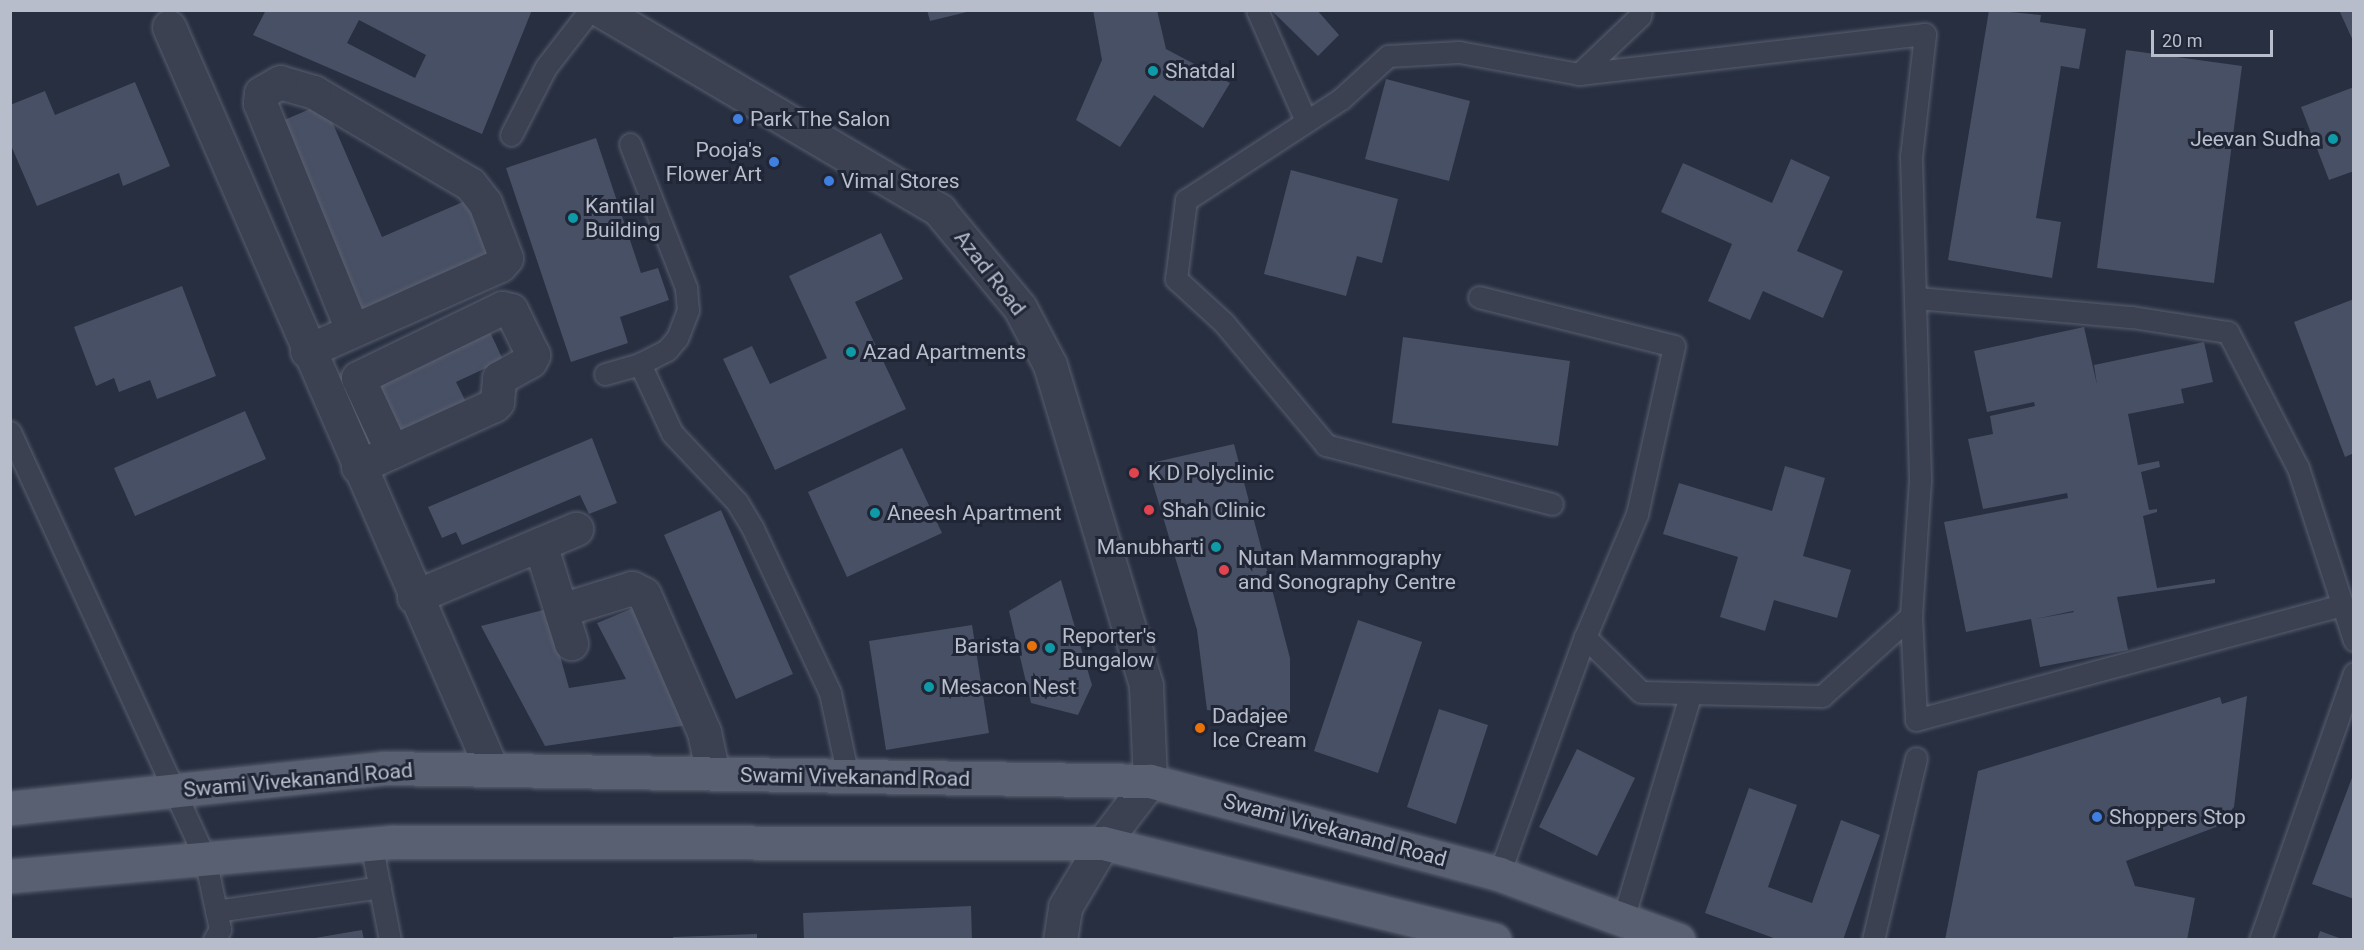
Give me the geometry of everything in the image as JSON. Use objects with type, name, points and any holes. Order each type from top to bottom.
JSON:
[{"type":"main road","name":"Swami Vivekanand Road","points":[[10,808],[384,768],[1150,782],[1499,874],[1678,939]]},
{"type":"main road","points":[[10,876],[371,843],[1103,843],[1494,939]]},
{"type":"street","name":"Azad Road","points":[[600,10],[939,210],[1020,308],[1050,365],[1146,686],[1150,782]]},
{"type":"street","points":[[169,27],[307,351],[492,770]]},
{"type":"street","points":[[307,351],[500,265],[505,255],[485,203],[470,184],[314,92],[280,82],[261,93],[260,103],[352,330]]},
{"type":"street","points":[[358,467],[497,402],[499,378],[530,361],[533,355],[511,310],[502,308],[358,378],[392,451]]},
{"type":"street","points":[[414,597],[576,530]]},
{"type":"street","points":[[540,544],[571,643]]},
{"type":"street","points":[[561,610],[632,588],[644,594],[704,732],[713,774]]},
{"type":"street","points":[[1060,939],[1065,906],[1103,843],[1150,782]]},
{"type":"lane","points":[[512,135],[546,67],[590,10]]},
{"type":"lane","points":[[1257,10],[1306,121]]},
{"type":"lane","points":[[1579,74],[1640,16],[1641,10]]},
{"type":"lane","points":[[1552,504],[1326,445],[1224,322],[1176,279],[1186,200],[1341,99],[1388,56],[1459,52],[1579,74],[1925,34],[1911,156],[1917,298],[1920,480],[1911,616],[1916,720],[2342,605]]},
{"type":"lane","points":[[605,374],[640,364],[667,350],[677,338],[688,310],[686,288],[630,144]]},
{"type":"lane","points":[[1479,297],[1674,346],[1637,514],[1585,638],[1499,874]]},
{"type":"lane","points":[[1917,298],[2132,317],[2228,332],[2298,468],[2354,640]]},
{"type":"lane","points":[[640,364],[672,433],[737,502],[753,529],[830,693],[849,776]]},
{"type":"lane","points":[[10,432],[177,791],[205,858],[219,929],[214,939]]},
{"type":"lane","points":[[1585,638],[1641,692],[1822,696],[1911,616]]},
{"type":"lane","points":[[2260,939],[2354,673]]},
{"type":"lane","points":[[1623,919],[1691,693]]},
{"type":"lane","points":[[1873,939],[1916,758]]},
{"type":"lane","points":[[371,843],[390,939]]},
{"type":"lane","points":[[216,911],[380,887]]},
{"type":"building","points":[[266,10],[532,10],[482,134],[253,35]],"holes":[[[359,20],[426,55],[415,78],[347,43]]]},
{"type":"building","points":[[927,10],[971,10],[971,11],[930,21]]},
{"type":"building","name":"Shatdal","points":[[1093,10],[1157,10],[1166,49],[1230,83],[1203,128],[1154,95],[1120,147],[1076,120],[1102,60]]},
{"type":"building","points":[[1271,10],[1317,10],[1339,35],[1318,56]]},
{"type":"building","points":[[1989,10],[2041,15],[2040,22],[2086,29],[2079,69],[2061,66],[2036,218],[2061,222],[2052,278],[1948,260]]},
{"type":"building","points":[[2339,10],[2354,10],[2354,43]]},
{"type":"building","points":[[2126,50],[2242,66],[2214,283],[2097,268]]},
{"type":"building","points":[[1386,79],[1470,101],[1449,181],[1365,159]]},
{"type":"building","points":[[135,82],[170,166],[123,186],[119,173],[37,206],[10,143],[10,105],[45,91],[55,115]]},
{"type":"building","name":"Jeevan Sudha","points":[[2354,87],[2354,171],[2329,180],[2301,107]]},
{"type":"building","points":[[324,103],[382,237],[472,198],[498,259],[360,320],[275,124]]},
{"type":"building","name":"Kantilal Building","points":[[596,138],[641,273],[658,268],[669,300],[620,317],[628,343],[571,362],[506,168]]},
{"type":"building","points":[[1791,159],[1830,177],[1797,251],[1843,271],[1823,318],[1763,291],[1750,320],[1708,301],[1732,244],[1661,212],[1683,163],[1772,203]]},
{"type":"building","points":[[1291,170],[1398,199],[1382,263],[1357,256],[1346,296],[1264,274]]},
{"type":"building","name":"Azad Apartments","points":[[881,233],[903,279],[855,302],[906,409],[775,470],[723,359],[752,346],[770,384],[827,358],[789,276]]},
{"type":"building","points":[[182,286],[216,376],[157,399],[150,380],[119,392],[114,378],[96,386],[74,327]]},
{"type":"building","points":[[2354,299],[2354,453],[2345,457],[2294,322]]},
{"type":"building","points":[[485,321],[503,360],[456,382],[467,404],[392,440],[363,381]]},
{"type":"building","points":[[2084,327],[2097,385],[2094,365],[2204,342],[2213,382],[2181,389],[2184,403],[2128,414],[2138,465],[2159,461],[2160,467],[2141,472],[2149,510],[2157,509],[2157,512],[2143,516],[2157,588],[2215,579],[2215,583],[2117,597],[2128,650],[2040,667],[2031,619],[1966,632],[1944,522],[2068,498],[2067,493],[1983,509],[1968,439],[1993,434],[1990,416],[2035,406],[2034,402],[1987,412],[1974,351]],"holes":[[[2073,611],[2074,612],[2035,619]]]},
{"type":"building","points":[[1403,337],[1570,361],[1558,446],[1392,423]]},
{"type":"building","points":[[245,411],[266,459],[135,516],[114,468]]},
{"type":"building","points":[[592,438],[617,503],[589,514],[580,495],[462,545],[456,532],[442,538],[428,507]]},
{"type":"building","name":"Manubharti","points":[[1234,444],[1290,658],[1290,719],[1207,710],[1197,630],[1147,464]]},
{"type":"building","name":"Aneesh Apartment","points":[[902,448],[942,533],[847,577],[808,492]]},
{"type":"building","points":[[1785,466],[1825,478],[1803,556],[1851,570],[1837,618],[1774,600],[1765,631],[1720,617],[1738,557],[1663,534],[1679,483],[1772,511]]},
{"type":"building","points":[[721,510],[793,674],[736,699],[664,535]]},
{"type":"building","name":"Reporter's Bungalow","points":[[1061,580],[1092,685],[1078,715],[1031,703],[1009,611]]},
{"type":"building","points":[[643,604],[689,725],[545,746],[481,626],[547,609],[569,688],[626,679],[597,623]]},
{"type":"building","points":[[1358,620],[1422,642],[1378,773],[1314,751]]},
{"type":"building","name":"Mesacon Nest","points":[[972,625],[989,733],[886,750],[869,641]]},
{"type":"building","name":"Shoppers Stop","points":[[2247,696],[2234,807],[2216,827],[2126,861],[2135,886],[2195,898],[2187,940],[1945,940],[1978,771],[2220,697],[2222,704]]},
{"type":"building","points":[[1439,709],[1488,725],[1456,824],[1407,807]]},
{"type":"building","points":[[1577,749],[1635,778],[1597,856],[1539,827]]},
{"type":"building","points":[[2354,775],[2354,899],[2312,884]]},
{"type":"building","points":[[1749,788],[1797,805],[1768,887],[1812,903],[1841,820],[1880,835],[1843,940],[1779,940],[1705,913]]},
{"type":"building","points":[[971,906],[972,940],[804,940],[803,913]]},
{"type":"building","points":[[362,930],[364,940],[315,940],[315,938]]},
{"type":"building","points":[[2320,931],[2342,939],[2342,940],[2317,940]]},
{"type":"building","points":[[757,934],[757,940],[673,940],[673,937]]},
{"type":"place","name":"Shatdal","points":[[1153,71]]},
{"type":"place","name":"Park The Salon","points":[[738,119]]},
{"type":"place","name":"Jeevan Sudha","points":[[2333,139]]},
{"type":"place","name":"Pooja's Flower Art","points":[[774,162]]},
{"type":"place","name":"Vimal Stores","points":[[829,181]]},
{"type":"place","name":"Kantilal Building","points":[[573,218]]},
{"type":"place","name":"Azad Apartments","points":[[851,352]]},
{"type":"place","name":"K D Polyclinic","points":[[1134,473]]},
{"type":"place","name":"Shah Clinic","points":[[1149,510]]},
{"type":"place","name":"Aneesh Apartment","points":[[875,513]]},
{"type":"place","name":"Manubharti","points":[[1216,547]]},
{"type":"place","name":"Nutan Mammography and Sonography Centre","points":[[1224,570]]},
{"type":"place","name":"Barista","points":[[1032,646]]},
{"type":"place","name":"Reporter's Bungalow","points":[[1050,648]]},
{"type":"place","name":"Mesacon Nest","points":[[929,687]]},
{"type":"place","name":"Dadajee Ice Cream","points":[[1200,728]]},
{"type":"place","name":"Shoppers Stop","points":[[2097,817]]}]
